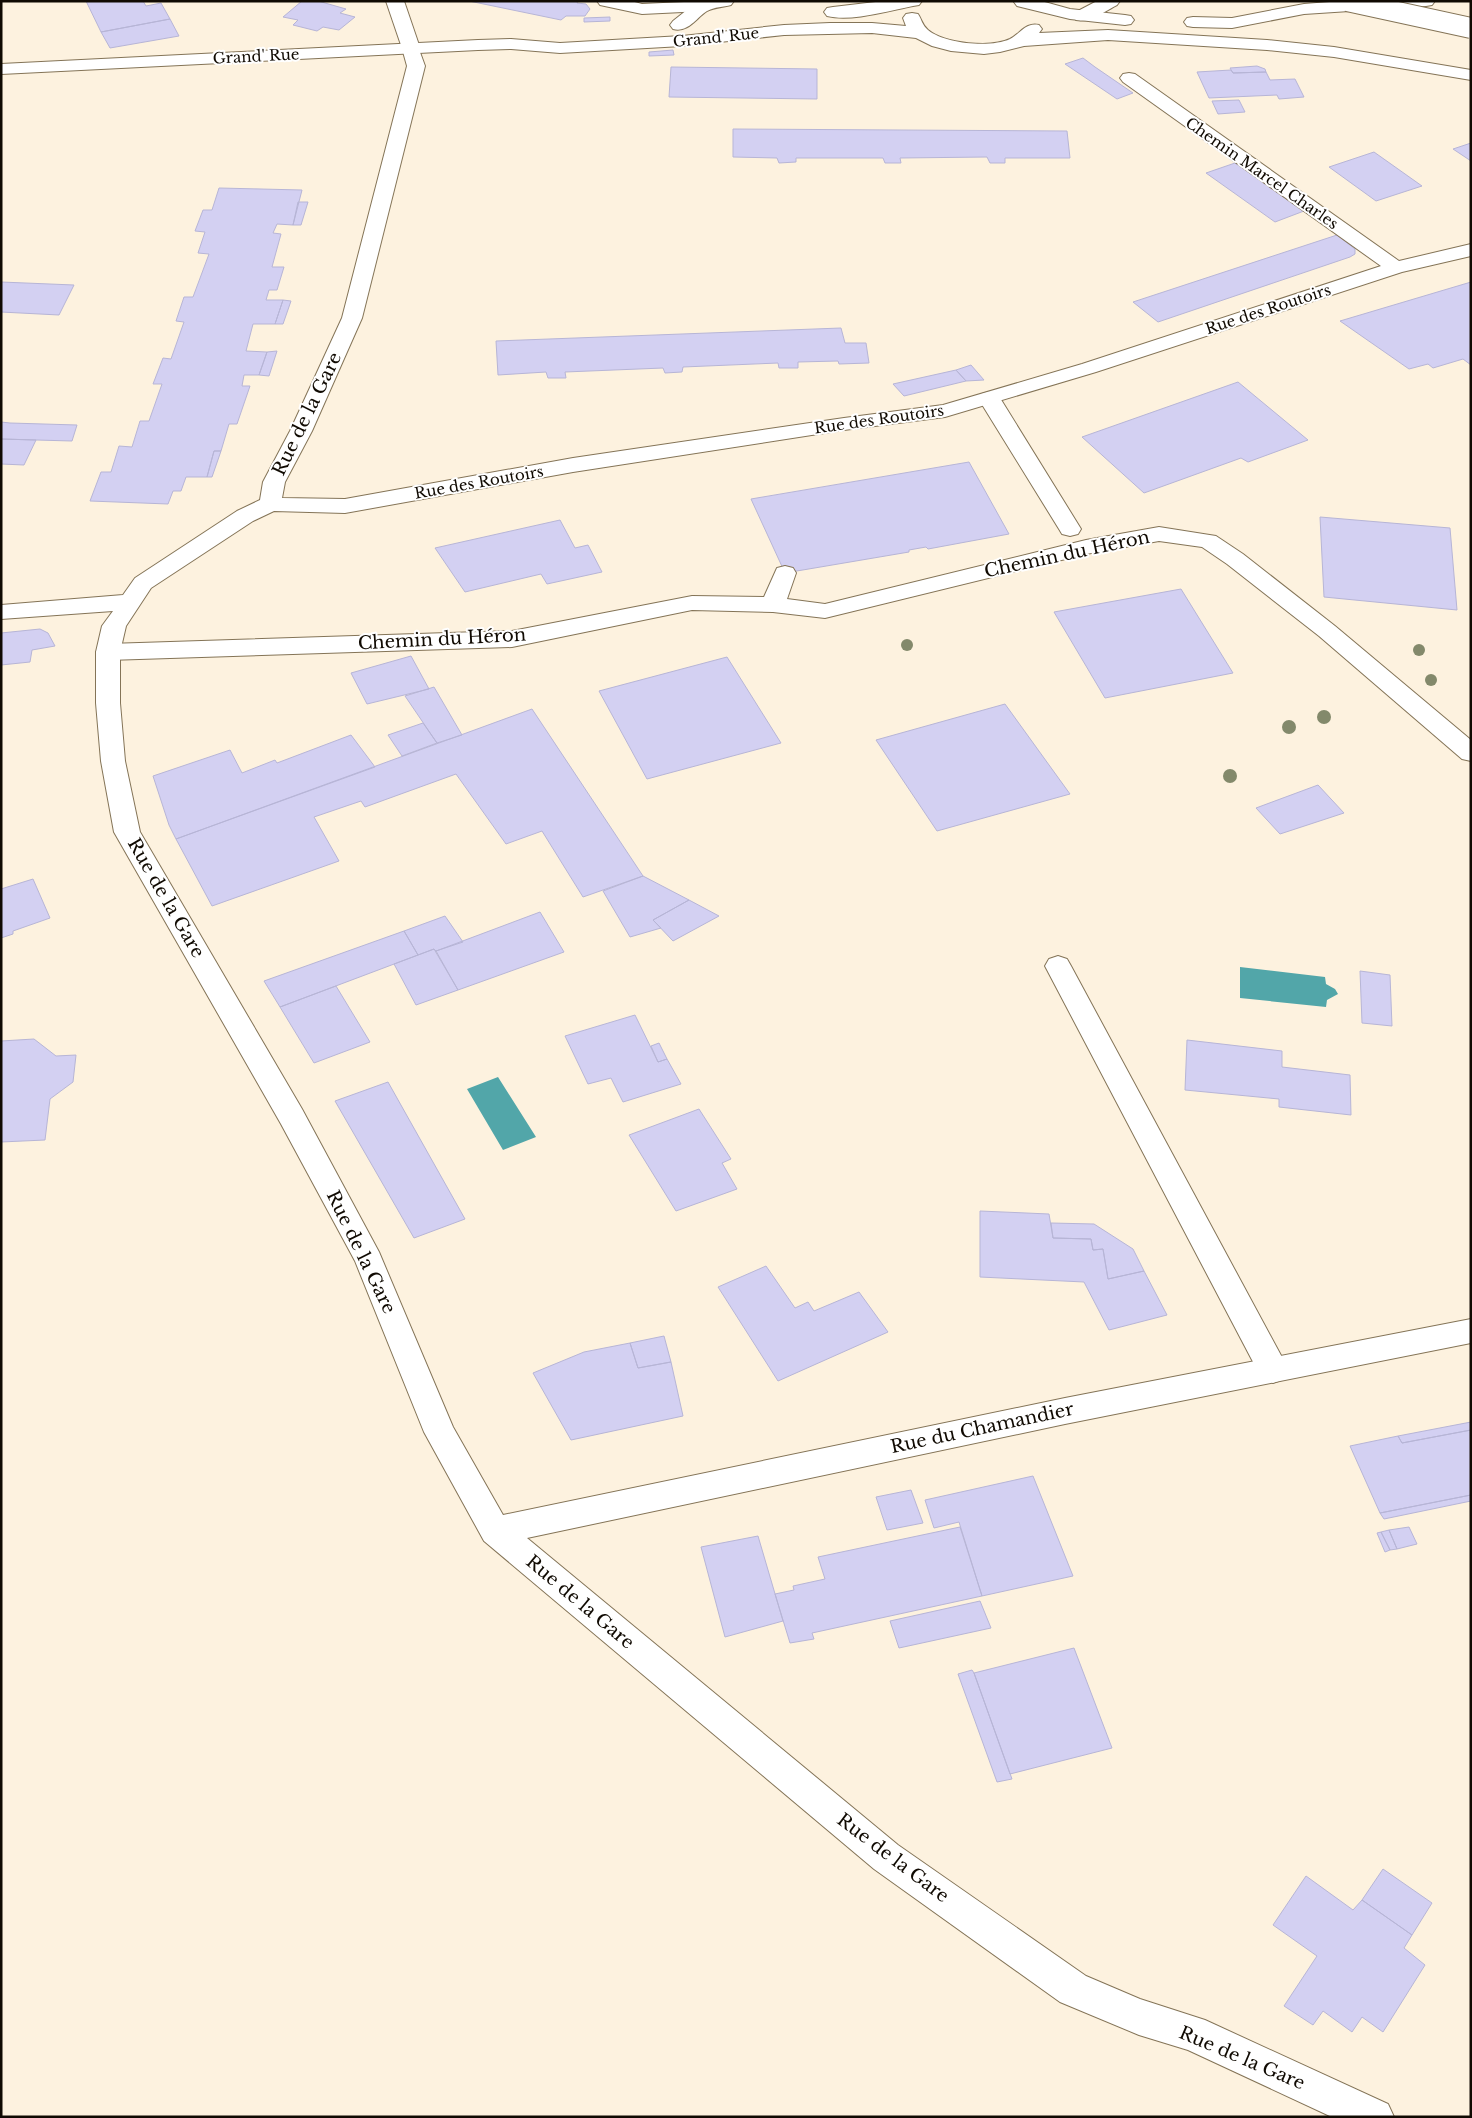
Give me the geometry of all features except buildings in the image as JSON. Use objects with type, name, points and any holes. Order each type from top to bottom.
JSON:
[{"type":"street","name":"Rue de la Gare","points":[[395,1],[400,11],[416,66],[415,75],[352,318],[301,431],[274,482],[270,504],[245,516],[143,583],[114,626],[108,652],[108,703],[113,761],[127,832],[292,1117],[369,1260],[440,1432],[495,1531],[886,1857],[1073,1989],[1139,2018],[1192,2033],[1375,2117]]},
{"type":"street","points":[[606,1],[642,9],[703,6],[725,1]]},
{"type":"street","points":[[794,13],[866,10],[914,1]]},
{"type":"street","points":[[920,33],[912,21],[913,10],[921,1]]},
{"type":"street","points":[[1082,16],[1111,1]]},
{"type":"street","points":[[1390,1],[1471,19]]},
{"type":"street","points":[[1022,2],[1082,16],[1175,22],[1232,23],[1304,9],[1359,3],[1426,1]]},
{"type":"street","points":[[1018,41],[1031,32],[1036,22],[1033,12],[1022,2]]},
{"type":"street","points":[[1334,52],[1328,47],[1319,29],[1324,12],[1359,3],[1471,28]]},
{"type":"street","points":[[679,25],[703,6]]},
{"type":"street","name":"Grand' Rue","points":[[511,44],[559,31],[679,25],[718,20]]},
{"type":"street","name":"Grand' Rue","points":[[1,69],[511,44],[560,48],[682,41],[784,30],[872,28],[920,33],[940,43],[962,48],[985,48],[1055,36],[1108,35],[1267,44],[1334,52],[1471,76]]},
{"type":"street","name":"Chemin Marcel Charles","points":[[1129,78],[1396,268]]},
{"type":"street","name":"Rue des Routoirs","points":[[270,504],[345,506],[573,465],[844,424],[945,411],[1089,368],[1396,268],[1471,250]]},
{"type":"street","name":"Chemin du Héron","points":[[989,398],[1070,529]]},
{"type":"street","name":"Chemin du Héron","points":[[108,652],[512,639],[692,602],[773,605],[825,611],[1086,547],[1159,534],[1208,541],[1235,559],[1327,631],[1471,753]]},
{"type":"street","points":[[773,605],[785,573]]},
{"type":"street","points":[[1,612],[129,602]]},
{"type":"street","points":[[1058,966],[1273,1370]]},
{"type":"street","name":"Rue du Chamandier","points":[[495,1531],[1065,1410],[1471,1331]]},
{"type":"water","points":[[1240,967],[1325,977],[1326,984],[1335,989],[1338,994],[1327,1000],[1326,1007],[1240,998]]},
{"type":"water","points":[[498,1077],[536,1137],[503,1150],[467,1089]]}]
